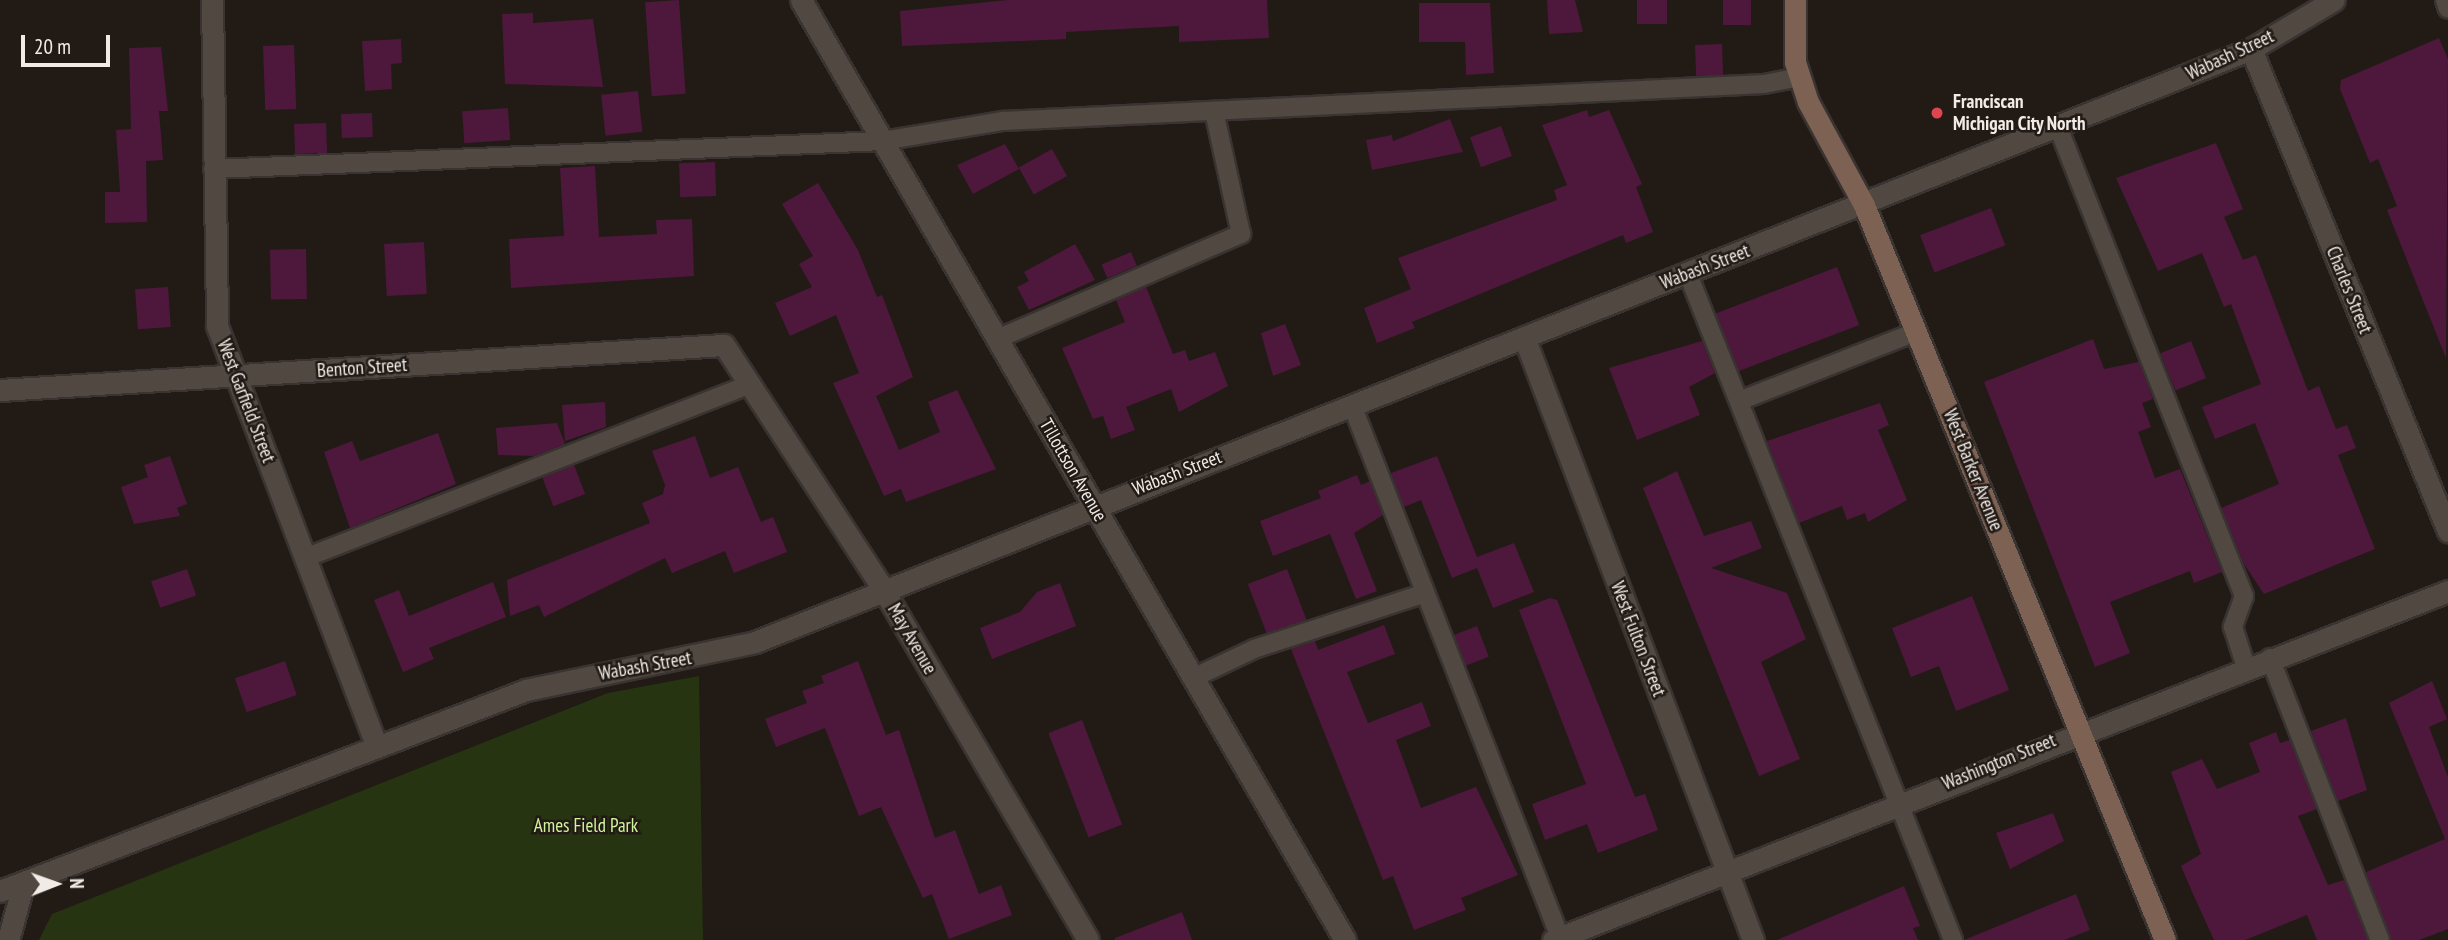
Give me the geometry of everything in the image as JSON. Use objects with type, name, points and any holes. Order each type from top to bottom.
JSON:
[{"type":"street","name":"West Garfield Street","points":[[212,0],[217,326],[233,373],[307,557],[375,743]]},
{"type":"street","name":"Tillottson Avenue","points":[[801,0],[1345,940]]},
{"type":"street","name":"West Barker Avenue","points":[[1795,0],[1800,77],[1864,205],[2165,940]]},
{"type":"street","name":"Wabash Street","points":[[0,891],[375,743],[526,690],[755,642],[1093,506],[1864,205],[2251,49],[2334,0]]},
{"type":"street","name":"Charles Street","points":[[2251,49],[2448,531]]},
{"type":"street","name":"West Fulton Street","points":[[1524,337],[1753,940]]},
{"type":"street","name":"Benton Street","points":[[0,390],[233,373],[724,345]]},
{"type":"street","name":"May Avenue","points":[[724,345],[883,589],[1088,940]]},
{"type":"street","name":"Washington Street","points":[[1558,939],[2079,730],[2448,591]]},
{"type":"street","points":[[8,940],[24,882]]},
{"type":"lane","points":[[2445,0],[2448,9]]},
{"type":"lane","points":[[213,169],[883,141],[1003,121],[1764,84],[1800,77]]},
{"type":"lane","points":[[997,339],[1241,234],[1214,111]]},
{"type":"lane","points":[[2058,127],[2244,596],[2233,627],[2246,667]]},
{"type":"lane","points":[[1688,274],[1953,940]]},
{"type":"lane","points":[[1739,401],[1916,332]]},
{"type":"lane","points":[[307,557],[750,384]]},
{"type":"lane","points":[[1352,405],[1558,939]]},
{"type":"lane","points":[[1193,678],[1254,649],[1425,593]]},
{"type":"lane","points":[[2270,658],[2381,940]]},
{"type":"green space","name":"Ames Field Park","points":[[699,676],[703,940],[39,940],[52,914],[608,693]]},
{"type":"building","points":[[679,0],[686,94],[652,96],[645,2]]},
{"type":"building","points":[[1008,0],[1267,0],[1269,38],[1179,42],[1179,26],[1066,32],[1066,39],[902,46],[900,11]]},
{"type":"building","points":[[1547,0],[1575,0],[1583,32],[1549,34]]},
{"type":"building","points":[[1637,0],[1667,0],[1667,24],[1637,24]]},
{"type":"building","points":[[1723,0],[1751,0],[1751,25],[1723,25]]},
{"type":"building","points":[[1419,3],[1490,3],[1494,73],[1466,75],[1465,42],[1419,42]]},
{"type":"building","points":[[533,13],[533,23],[593,19],[603,87],[505,84],[502,14]]},
{"type":"building","points":[[2439,38],[2448,59],[2446,358],[2387,210],[2397,206],[2378,159],[2370,163],[2340,89],[2341,80]]},
{"type":"building","points":[[401,39],[402,63],[391,64],[392,89],[365,91],[362,41]]},
{"type":"building","points":[[1722,44],[1723,75],[1696,76],[1695,45]]},
{"type":"building","points":[[294,45],[296,109],[265,110],[263,46]]},
{"type":"building","points":[[161,47],[168,111],[159,111],[163,160],[146,161],[147,222],[105,223],[105,192],[120,192],[116,130],[131,129],[129,48]]},
{"type":"building","points":[[638,91],[642,132],[605,136],[601,95]]},
{"type":"building","points":[[508,108],[510,140],[464,143],[462,111]]},
{"type":"building","points":[[1587,110],[1589,117],[1609,110],[1642,184],[1636,187],[1653,232],[1626,243],[1623,235],[1412,322],[1415,328],[1377,343],[1364,308],[1411,289],[1398,258],[1557,200],[1554,190],[1567,185],[1542,125]]},
{"type":"building","points":[[372,113],[373,137],[342,138],[341,114]]},
{"type":"building","points":[[1450,119],[1463,152],[1372,170],[1366,140],[1392,135],[1393,141]]},
{"type":"building","points":[[326,123],[327,153],[295,154],[294,124]]},
{"type":"building","points":[[1501,126],[1512,156],[1481,167],[1470,137]]},
{"type":"building","points":[[2216,143],[2243,209],[2224,217],[2243,260],[2256,255],[2308,391],[2319,386],[2336,429],[2347,425],[2356,448],[2338,455],[2375,549],[2264,594],[2244,564],[2221,508],[2279,484],[2255,423],[2215,439],[2202,407],[2261,384],[2231,304],[2224,307],[2202,253],[2158,271],[2116,178]]},
{"type":"building","points":[[1005,144],[1019,169],[973,194],[957,165]]},
{"type":"building","points":[[1052,149],[1067,176],[1034,195],[1019,167]]},
{"type":"building","points":[[715,162],[716,196],[680,197],[679,163]]},
{"type":"building","points":[[595,166],[599,237],[657,234],[656,220],[692,219],[694,276],[511,288],[509,239],[564,236],[560,168]]},
{"type":"building","points":[[818,183],[858,250],[877,297],[882,295],[913,377],[876,396],[899,450],[940,432],[928,402],[957,390],[996,469],[906,502],[901,489],[884,496],[833,383],[859,373],[836,315],[790,336],[775,303],[812,287],[799,264],[813,256],[782,204]]},
{"type":"building","points":[[1991,208],[2005,245],[1934,273],[1920,235]]},
{"type":"building","points":[[424,242],[427,294],[387,296],[384,244]]},
{"type":"building","points":[[1075,244],[1095,280],[1029,310],[1017,287],[1029,281],[1024,272]]},
{"type":"building","points":[[306,249],[307,299],[271,300],[270,250]]},
{"type":"building","points":[[1131,252],[1137,266],[1107,278],[1102,265]]},
{"type":"building","points":[[1837,267],[1859,325],[1738,371],[1716,314]]},
{"type":"building","points":[[168,287],[171,327],[138,329],[135,289]]},
{"type":"building","points":[[1146,287],[1173,354],[1185,350],[1189,361],[1215,352],[1228,386],[1179,412],[1171,389],[1126,407],[1135,430],[1111,439],[1103,416],[1093,419],[1062,348],[1125,322],[1116,300]]},
{"type":"building","points":[[1285,324],[1301,365],[1273,376],[1261,333]]},
{"type":"building","points":[[2093,339],[2104,369],[2139,362],[2153,399],[2142,403],[2151,427],[2138,432],[2155,478],[2180,469],[2222,572],[2194,583],[2190,571],[2110,602],[2130,653],[2095,667],[1984,382]]},
{"type":"building","points":[[1702,341],[1715,373],[1689,387],[1700,415],[1637,440],[1609,368]]},
{"type":"building","points":[[2191,341],[2206,378],[2175,390],[2160,353]]},
{"type":"building","points":[[605,402],[606,427],[565,441],[562,405]]},
{"type":"building","points":[[1880,403],[1889,425],[1878,430],[1907,500],[1868,522],[1865,513],[1847,520],[1842,506],[1799,523],[1767,441]]},
{"type":"building","points":[[557,423],[565,444],[534,456],[498,455],[496,428]]},
{"type":"building","points":[[438,433],[456,484],[350,528],[324,452],[352,441],[360,461]]},
{"type":"building","points":[[695,436],[710,478],[738,467],[761,522],[773,517],[787,552],[734,573],[725,551],[672,573],[665,558],[544,617],[539,605],[510,616],[507,580],[650,523],[642,503],[663,494],[665,485],[652,451]]},
{"type":"building","points":[[170,456],[187,504],[177,508],[180,516],[134,524],[121,487],[148,477],[144,465]]},
{"type":"building","points":[[1437,456],[1477,557],[1514,543],[1534,592],[1493,608],[1477,568],[1452,578],[1421,500],[1404,507],[1391,473]]},
{"type":"building","points":[[574,465],[585,494],[553,506],[542,477]]},
{"type":"building","points":[[1677,471],[1704,536],[1751,521],[1762,548],[1711,568],[1787,593],[1806,639],[1761,662],[1800,759],[1759,776],[1643,488]]},
{"type":"building","points":[[1357,475],[1361,485],[1370,481],[1383,515],[1354,533],[1377,591],[1356,599],[1330,534],[1273,556],[1260,521],[1321,498],[1318,491]]},
{"type":"building","points":[[187,569],[196,595],[160,608],[151,581]]},
{"type":"building","points":[[1287,569],[1307,620],[1267,635],[1248,584]]},
{"type":"building","points":[[493,582],[506,617],[429,648],[434,659],[403,672],[374,600],[399,590],[409,616]]},
{"type":"building","points":[[1060,583],[1076,626],[992,659],[980,628],[1020,612],[1037,592]]},
{"type":"building","points":[[1972,596],[2009,690],[1956,711],[1939,666],[1911,677],[1892,628]]},
{"type":"building","points":[[1550,598],[1557,600],[1635,797],[1645,794],[1658,830],[1598,853],[1587,824],[1545,840],[1532,804],[1586,784],[1519,610]]},
{"type":"building","points":[[1384,625],[1395,654],[1347,672],[1368,723],[1422,702],[1431,726],[1396,740],[1421,808],[1476,787],[1518,875],[1461,898],[1466,910],[1414,930],[1393,876],[1383,880],[1291,649],[1315,641],[1318,650]]},
{"type":"building","points":[[1477,626],[1489,657],[1465,666],[1454,635]]},
{"type":"building","points":[[285,661],[297,695],[247,712],[235,678]]},
{"type":"building","points":[[858,661],[886,735],[899,730],[935,838],[955,830],[979,894],[1001,885],[1012,915],[949,939],[932,894],[923,898],[881,807],[859,816],[825,728],[776,747],[765,719],[807,703],[802,691],[824,683],[821,676]]},
{"type":"building","points":[[2432,681],[2447,719],[2429,727],[2448,777],[2448,929],[2419,940],[2391,940],[2366,872],[2445,839],[2389,703]]},
{"type":"building","points":[[2346,718],[2367,790],[2338,801],[2311,731]]},
{"type":"building","points":[[1082,720],[1122,825],[1089,837],[1048,733]]},
{"type":"building","points":[[2276,732],[2280,743],[2290,740],[2317,809],[2298,816],[2328,885],[2344,880],[2368,940],[2317,940],[2307,915],[2245,940],[2214,940],[2193,894],[2181,866],[2201,854],[2171,772],[2202,759],[2217,789],[2260,772],[2249,743]]},
{"type":"building","points":[[2053,813],[2064,841],[2010,869],[1996,833]]},
{"type":"building","points":[[1904,886],[1920,926],[1913,928],[1918,940],[1777,940]]},
{"type":"building","points":[[2076,894],[2090,930],[2064,940],[1964,940]]},
{"type":"building","points":[[1182,912],[1192,940],[1115,940],[1115,938]]},
{"type":"place","name":"Franciscan Michigan City North","points":[[1937,113]]}]
